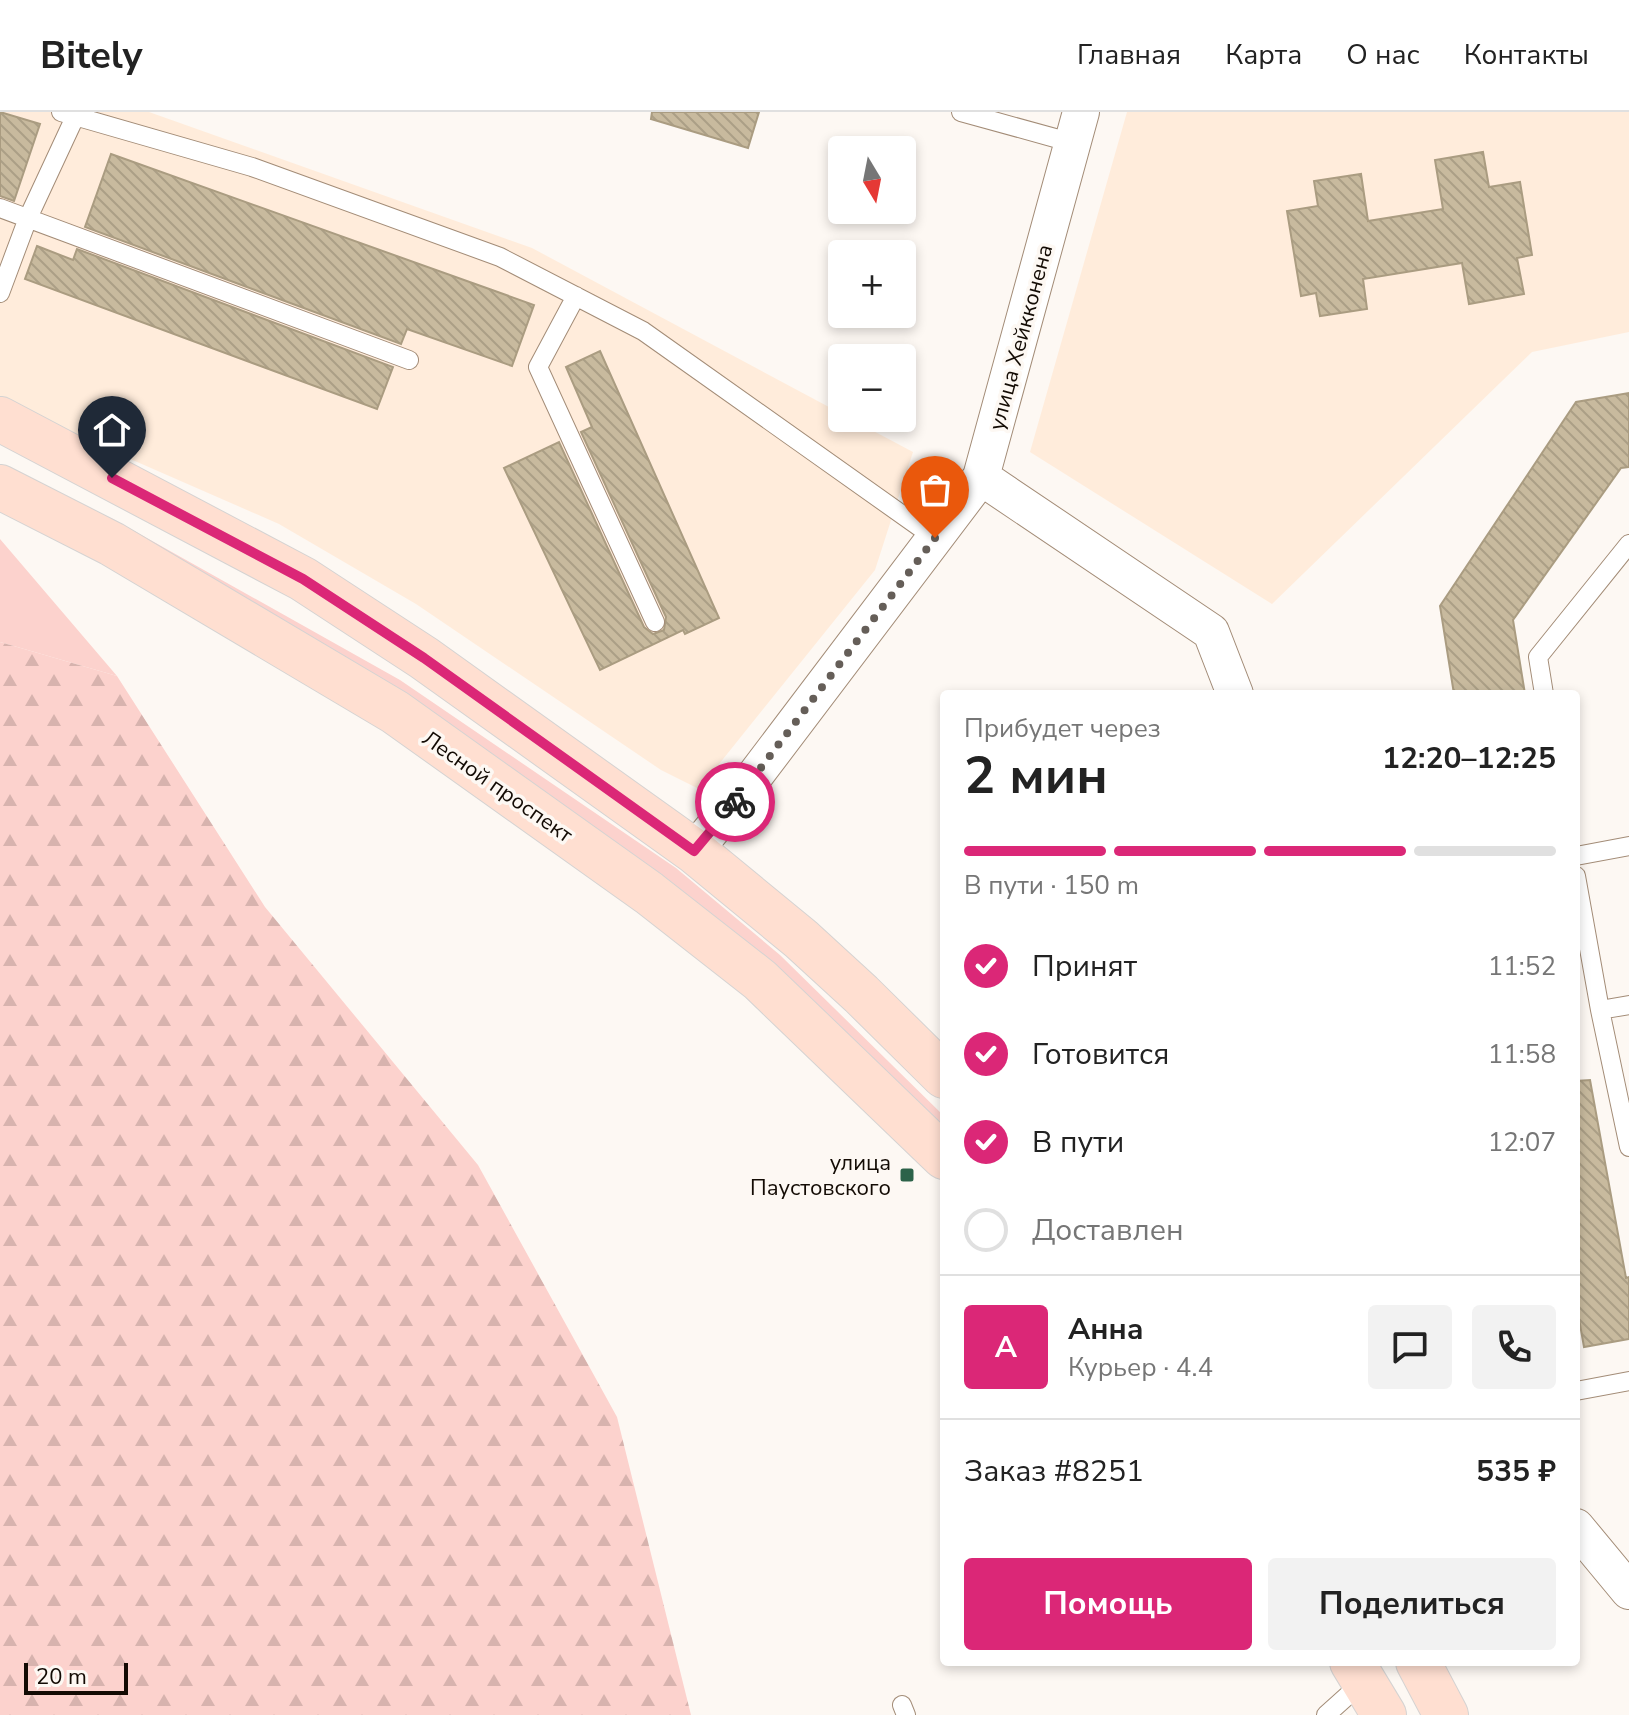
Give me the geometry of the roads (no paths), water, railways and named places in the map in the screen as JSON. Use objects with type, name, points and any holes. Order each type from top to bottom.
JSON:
[{"type":"main road","points":[[0,419],[303,579],[424,658],[694,851],[801,939],[940,1072]]},
{"type":"main road","name":"Лесной проспект","points":[[0,487],[112,544],[395,712],[434,739],[649,893],[760,980],[940,1153]]},
{"type":"main road","points":[[1420,1666],[1446,1715]]},
{"type":"street","name":"улица Хейкконена","points":[[694,851],[738,798],[981,477],[1077,128]]},
{"type":"street","points":[[981,477],[1211,632],[1233,690]]},
{"type":"street","points":[[1580,1532],[1629,1591]]},
{"type":"lane","points":[[961,112],[1077,128]]},
{"type":"lane","points":[[0,293],[68,114],[252,167],[500,257],[643,331],[935,538]]},
{"type":"lane","points":[[0,208],[409,360]]},
{"type":"lane","points":[[576,296],[538,367],[655,622]]},
{"type":"lane","points":[[1543,690],[1538,657],[1629,544]]},
{"type":"lane","points":[[1580,855],[1629,846]]},
{"type":"lane","points":[[1581,932],[1629,1147]]},
{"type":"lane","points":[[1600,1010],[1629,1005]]},
{"type":"lane","points":[[1580,1390],[1629,1381]]},
{"type":"lane","points":[[1326,1715],[1374,1680]]},
{"type":"place","name":"улица Паустовского","points":[[907,1175]]}]
